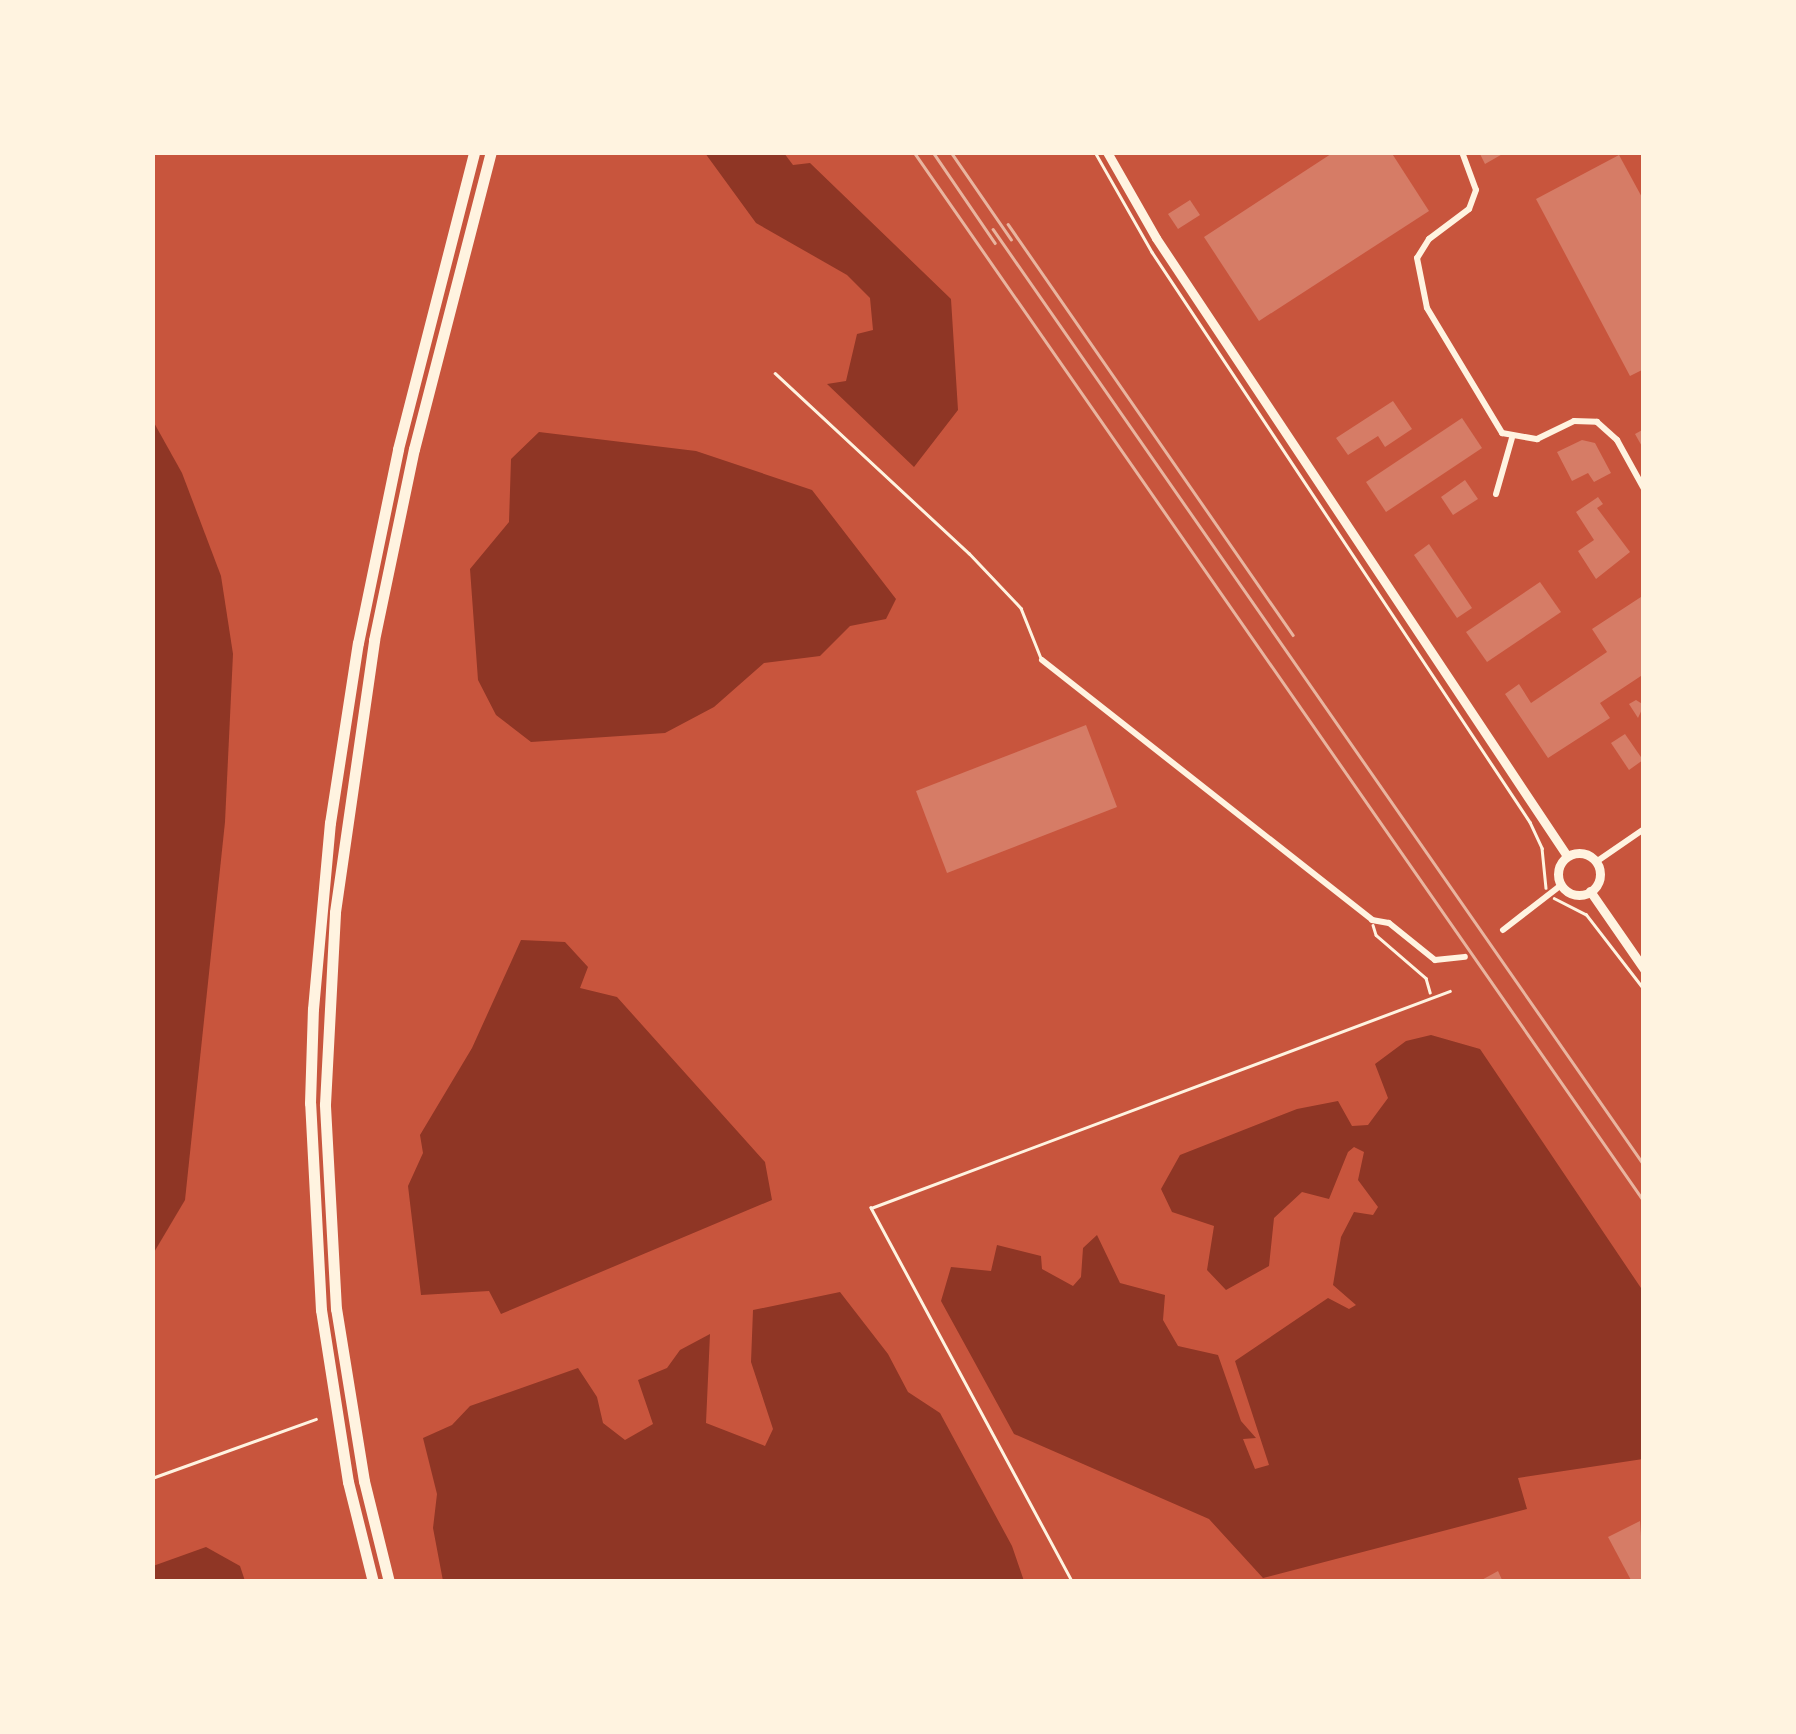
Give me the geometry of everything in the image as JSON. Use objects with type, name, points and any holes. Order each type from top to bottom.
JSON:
[{"type":"highway","points":[[372,1582],[348,1482],[321,1310],[310,1103],[313,1009],[330,823],[358,644],[398,450],[474,152]]},
{"type":"highway","points":[[390,1582],[364,1481],[336,1308],[325,1104],[335,912],[378,621],[414,450],[492,152]]},
{"type":"main road","points":[[1107,152],[1156,238],[1567,856]]},
{"type":"main road","points":[[1579,853],[1596,862],[1598,881],[1590,891],[1578,894],[1562,885],[1558,873],[1567,856],[1579,853]]},
{"type":"main road","points":[[1590,891],[1644,969]]},
{"type":"street","points":[[1462,152],[1477,185],[1474,198],[1422,246],[1415,268],[1432,318],[1490,418],[1512,438]]},
{"type":"street","points":[[1512,438],[1597,422],[1617,440],[1644,489]]},
{"type":"street","points":[[1496,494],[1512,438]]},
{"type":"street","points":[[1042,660],[1372,920],[1389,923],[1435,960],[1464,957]]},
{"type":"street","points":[[1596,862],[1644,829]]},
{"type":"street","points":[[1503,930],[1562,885]]},
{"type":"lane","points":[[775,373],[969,553],[1020,608],[1042,660]]},
{"type":"lane","points":[[1372,920],[1376,935],[1426,978],[1430,994]]},
{"type":"lane","points":[[1072,1582],[871,1208],[1430,994],[1450,991]]},
{"type":"path","points":[[1095,152],[1152,252],[1530,822],[1550,894],[1558,904],[1586,914],[1644,989]]},
{"type":"path","points":[[152,1478],[316,1419]]},
{"type":"shaded area","points":[[705,153],[784,153],[793,165],[810,163],[951,299],[958,410],[914,467],[827,384],[846,381],[857,334],[873,330],[870,298],[847,275],[756,223]]},
{"type":"shaded area","points":[[153,421],[182,473],[221,576],[233,654],[225,822],[185,1200],[153,1254]]},
{"type":"shaded area","points":[[539,432],[696,451],[812,490],[896,599],[886,619],[850,626],[820,656],[764,663],[714,707],[665,733],[531,742],[496,715],[478,680],[470,569],[509,522],[511,459]]},
{"type":"shaded area","points":[[521,940],[565,942],[588,967],[580,988],[617,997],[765,1162],[772,1200],[501,1314],[489,1291],[421,1295],[408,1186],[423,1153],[420,1135],[472,1048]]},
{"type":"shaded area","points":[[1431,1035],[1480,1049],[1643,1291],[1643,1459],[1518,1478],[1527,1509],[1263,1578],[1209,1519],[1014,1434],[941,1301],[951,1267],[991,1271],[997,1245],[1041,1256],[1042,1269],[1073,1286],[1081,1277],[1083,1248],[1097,1235],[1120,1283],[1165,1295],[1163,1320],[1178,1346],[1218,1355],[1241,1421],[1256,1438],[1243,1439],[1255,1469],[1269,1465],[1235,1361],[1328,1298],[1349,1309],[1356,1305],[1333,1285],[1341,1237],[1354,1212],[1373,1215],[1378,1207],[1358,1180],[1364,1152],[1354,1147],[1348,1152],[1329,1199],[1302,1192],[1274,1218],[1269,1266],[1226,1290],[1207,1270],[1214,1226],[1172,1212],[1161,1189],[1180,1155],[1297,1109],[1338,1101],[1352,1126],[1368,1125],[1388,1098],[1375,1064],[1406,1041]]},
{"type":"shaded area","points":[[840,1292],[888,1354],[908,1392],[940,1413],[1012,1546],[1024,1581],[443,1581],[433,1528],[437,1494],[423,1438],[452,1425],[470,1406],[578,1368],[597,1397],[603,1423],[625,1440],[653,1424],[638,1380],[667,1368],[680,1350],[710,1334],[706,1423],[765,1446],[773,1429],[751,1362],[753,1310]]},
{"type":"shaded area","points":[[206,1547],[240,1566],[245,1581],[153,1581],[153,1566]]},
{"type":"building","points":[[1334,152],[1391,152],[1429,211],[1259,321],[1204,237]]},
{"type":"building","points":[[1479,152],[1506,152],[1485,164]]},
{"type":"building","points":[[1619,155],[1644,201],[1644,369],[1630,376],[1536,199]]},
{"type":"building","points":[[1190,200],[1200,215],[1178,229],[1168,214]]},
{"type":"building","points":[[1393,401],[1412,429],[1385,447],[1378,436],[1348,455],[1336,438]]},
{"type":"building","points":[[1462,418],[1482,448],[1386,512],[1366,482]]},
{"type":"building","points":[[1644,429],[1644,450],[1635,434]]},
{"type":"building","points":[[1582,440],[1595,443],[1611,473],[1594,482],[1588,473],[1572,481],[1557,452]]},
{"type":"building","points":[[1465,480],[1478,499],[1453,515],[1441,497]]},
{"type":"building","points":[[1598,497],[1603,504],[1597,508],[1630,552],[1596,579],[1578,551],[1594,540],[1576,512]]},
{"type":"building","points":[[1429,544],[1472,608],[1457,618],[1414,555]]},
{"type":"building","points":[[1540,582],[1561,612],[1487,662],[1466,632]]},
{"type":"building","points":[[1644,595],[1644,674],[1600,703],[1610,718],[1548,758],[1505,694],[1519,684],[1531,703],[1607,652],[1592,629]]},
{"type":"building","points":[[1636,700],[1644,705],[1638,718],[1629,704]]},
{"type":"building","points":[[1086,725],[1117,807],[947,873],[916,791]]},
{"type":"building","points":[[1625,734],[1643,760],[1629,770],[1611,743]]},
{"type":"building","points":[[1640,1521],[1644,1582],[1632,1582],[1608,1537]]},
{"type":"building","points":[[1498,1571],[1503,1582],[1478,1582]]},
{"type":"railway","points":[[914,152],[1644,1201]]},
{"type":"railway","points":[[933,152],[995,243]]},
{"type":"railway","points":[[951,152],[1011,239]]},
{"type":"railway","points":[[1008,224],[1293,635]]},
{"type":"railway","points":[[993,229],[1644,1165]]}]
